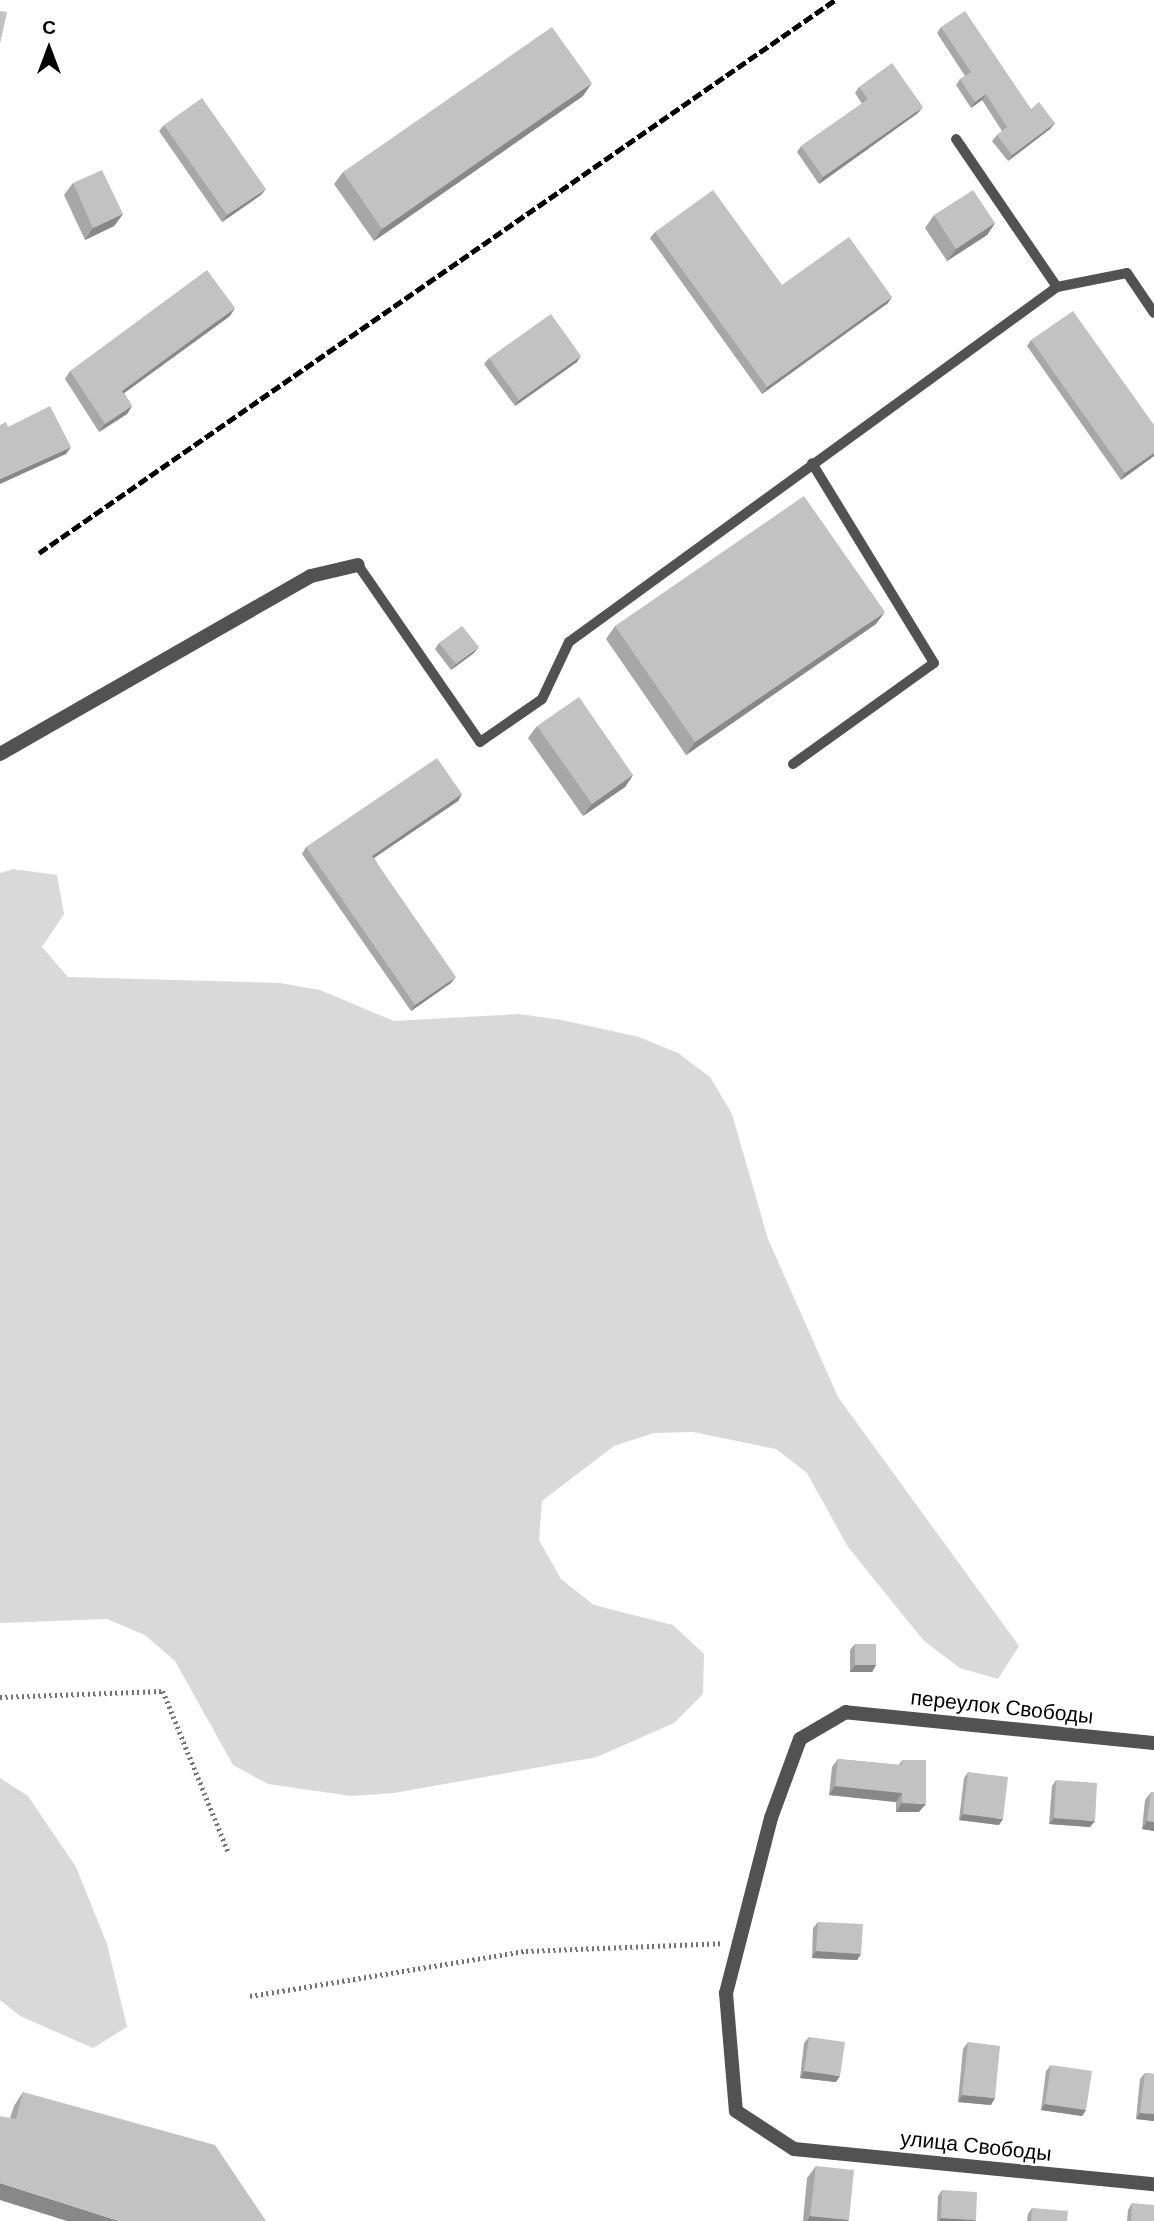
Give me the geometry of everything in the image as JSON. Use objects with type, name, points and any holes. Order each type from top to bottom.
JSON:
[{"type":"street","points":[[0,754],[311,576],[358,565]]},
{"type":"street","name":"переулок Свободы","points":[[739,1942],[771,1818],[800,1739],[846,1712],[1154,1743]]},
{"type":"street","name":"улица Свободы","points":[[739,1942],[726,1993],[736,2111],[794,2149],[1154,2184]]},
{"type":"lane","points":[[956,139],[1057,287]]},
{"type":"lane","points":[[358,565],[480,742],[542,699],[569,642],[1057,287],[1126,273],[1154,313]]},
{"type":"lane","points":[[793,764],[934,663],[812,463]]},
{"type":"path","points":[[0,1697],[163,1691],[228,1852]]},
{"type":"path","points":[[250,1996],[526,1951],[739,1942]]},
{"type":"shaded area","points":[[13,869],[57,875],[64,914],[42,947],[68,977],[280,983],[320,990],[394,1021],[519,1014],[562,1020],[639,1037],[678,1053],[710,1077],[732,1114],[768,1239],[838,1397],[1019,1646],[998,1679],[960,1668],[924,1641],[848,1547],[807,1473],[776,1449],[693,1432],[654,1433],[614,1446],[542,1501],[539,1540],[561,1579],[594,1605],[673,1625],[704,1654],[703,1694],[674,1723],[597,1757],[394,1793],[351,1796],[268,1784],[233,1765],[175,1661],[145,1635],[107,1619],[0,1623],[0,873]]},
{"type":"shaded area","points":[[0,1778],[28,1796],[76,1867],[107,1944],[127,2027],[93,2048],[20,2016],[0,2000]]},
{"type":"building","points":[[0,11],[7,12],[0,44]]},
{"type":"building","points":[[965,11],[1031,109],[1039,102],[1055,123],[1012,155],[997,135],[1007,127],[986,94],[975,102],[960,79],[971,72],[941,27]]},
{"type":"building","points":[[552,27],[592,83],[382,229],[343,172]]},
{"type":"building","points":[[892,63],[923,107],[823,177],[801,146],[868,99],[859,87]]},
{"type":"building","points":[[202,98],[266,189],[227,215],[164,125]]},
{"type":"building","points":[[102,170],[123,214],[93,228],[73,183]]},
{"type":"building","points":[[713,190],[782,285],[849,237],[892,297],[767,387],[655,232]]},
{"type":"building","points":[[973,190],[995,223],[956,249],[934,215]]},
{"type":"building","points":[[207,270],[235,308],[122,391],[132,406],[105,424],[70,371]]},
{"type":"building","points":[[1073,311],[1154,425],[1154,453],[1125,473],[1031,340]]},
{"type":"building","points":[[551,314],[581,356],[519,400],[489,358]]},
{"type":"building","points":[[50,406],[71,447],[0,479],[0,425],[6,422],[8,427]]},
{"type":"building","points":[[804,496],[885,612],[695,742],[615,626]]},
{"type":"building","points":[[462,626],[479,647],[456,664],[439,643]]},
{"type":"building","points":[[579,697],[633,775],[592,804],[537,726]]},
{"type":"building","points":[[437,758],[462,794],[372,856],[456,977],[415,1005],[306,847]]},
{"type":"building","points":[[855,1644],[876,1644],[876,1665],[855,1665]]},
{"type":"building","points":[[838,1759],[902,1765],[902,1760],[926,1760],[926,1804],[902,1803],[902,1793],[835,1786]]},
{"type":"building","points":[[968,1772],[1008,1777],[1003,1819],[963,1814]]},
{"type":"building","points":[[1056,1780],[1097,1783],[1095,1821],[1054,1818]]},
{"type":"building","points":[[1151,1792],[1154,1792],[1154,1822],[1147,1821]]},
{"type":"building","points":[[818,1922],[863,1924],[861,1954],[816,1951]]},
{"type":"building","points":[[809,2037],[845,2042],[840,2076],[804,2071]]},
{"type":"building","points":[[968,2042],[1000,2046],[995,2098],[962,2095]]},
{"type":"building","points":[[1051,2065],[1092,2071],[1086,2110],[1045,2104]]},
{"type":"building","points":[[1145,2073],[1154,2074],[1154,2114],[1140,2113]]},
{"type":"building","points":[[23,2092],[215,2145],[266,2221],[119,2221],[0,2183],[0,2116],[16,2119]]},
{"type":"building","points":[[816,2166],[854,2170],[849,2220],[810,2216]]},
{"type":"building","points":[[942,2190],[977,2192],[976,2220],[941,2218]]},
{"type":"building","points":[[1132,2203],[1154,2205],[1154,2221],[1131,2221]]},
{"type":"building","points":[[1032,2208],[1068,2211],[1067,2221],[1031,2221]]},
{"type":"railway","points":[[39,553],[835,0]]}]
